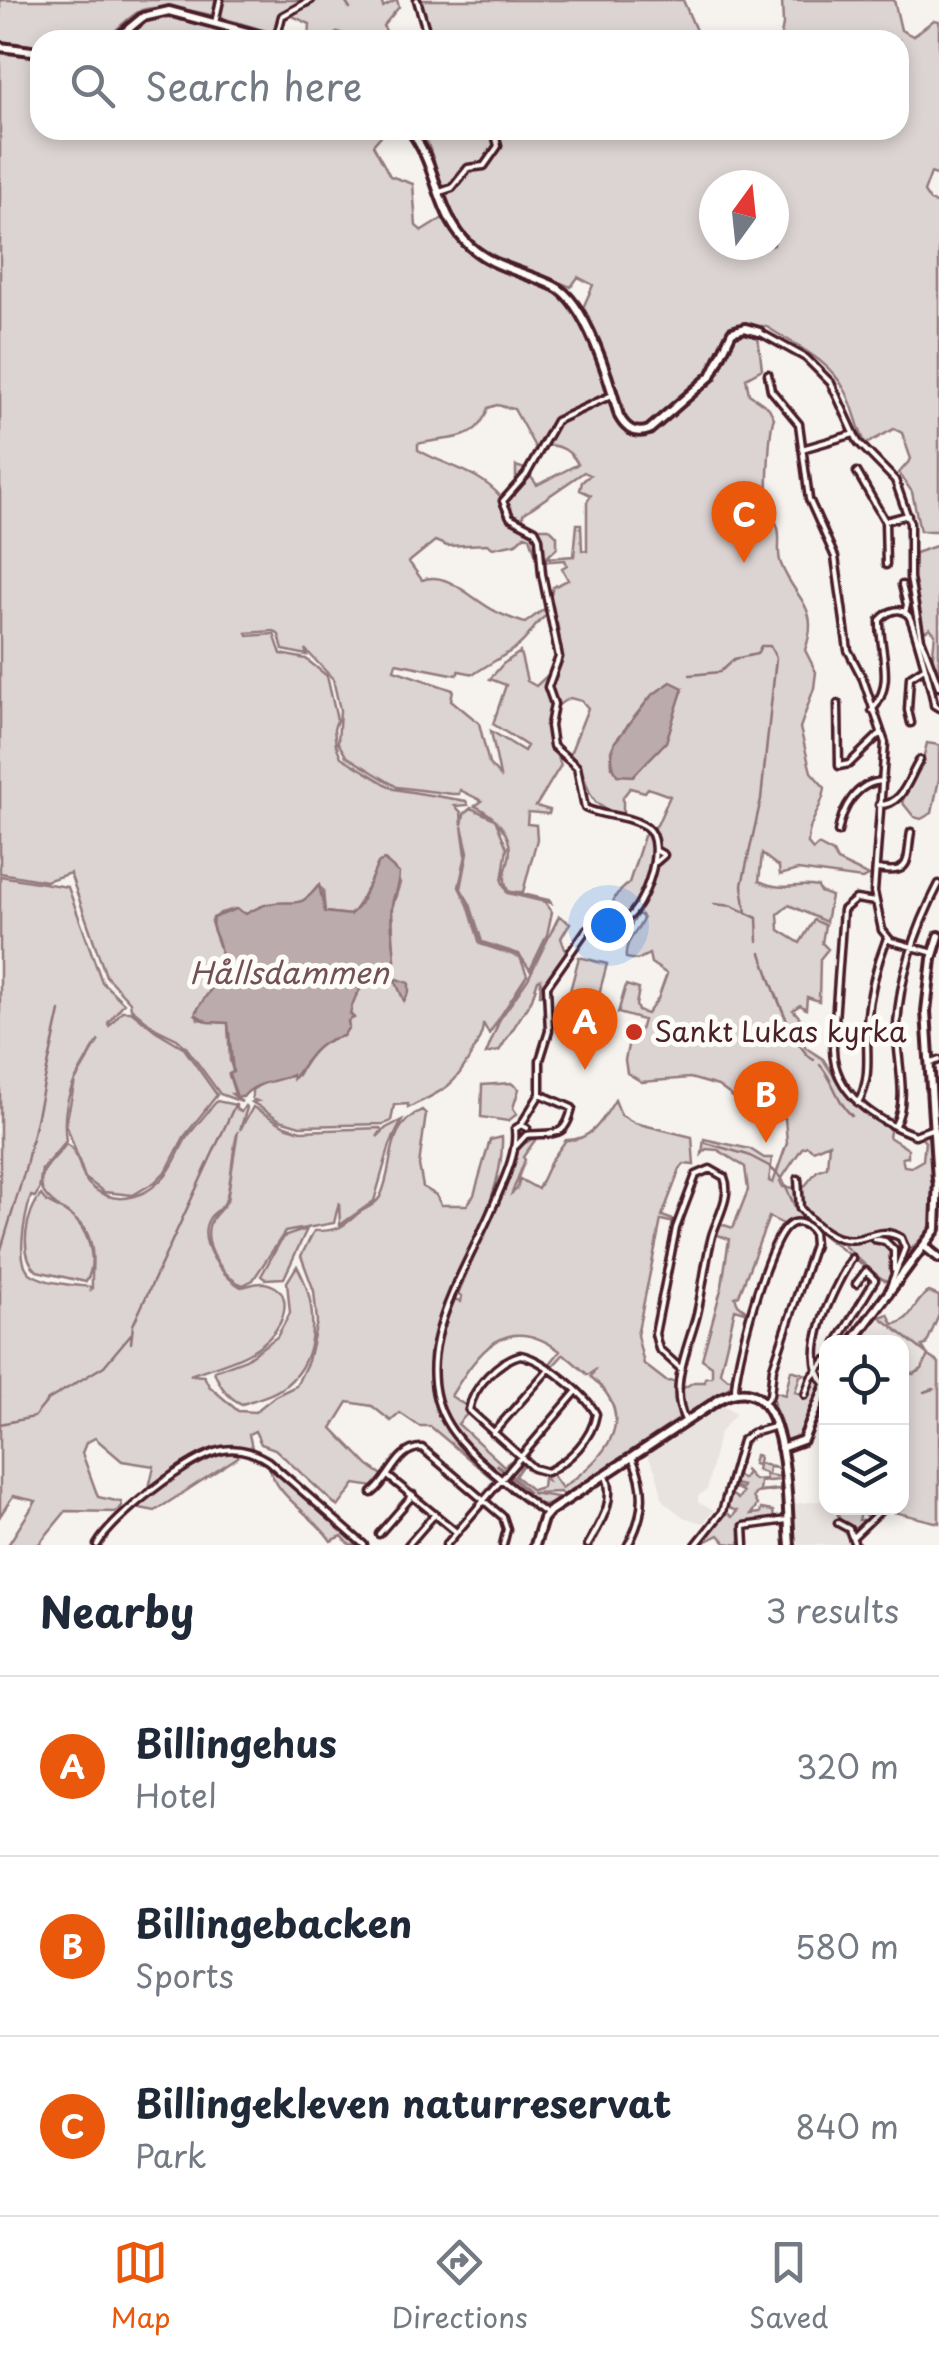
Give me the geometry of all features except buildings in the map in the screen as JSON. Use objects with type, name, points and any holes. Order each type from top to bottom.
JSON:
[{"type":"street","points":[[216,23],[220,0]]},
{"type":"street","points":[[278,30],[282,16],[311,0]]},
{"type":"street","points":[[417,0],[427,30]]},
{"type":"street","points":[[126,30],[157,12],[176,12],[241,30]]},
{"type":"street","points":[[0,48],[30,51]]},
{"type":"street","points":[[417,140],[428,157],[454,228],[474,250],[492,262],[556,287],[574,302],[619,416],[627,427],[638,432],[649,430],[711,376],[732,332],[742,328],[760,332],[806,358],[832,383],[854,434],[894,480],[908,515],[911,592],[924,655],[939,688]]},
{"type":"street","points":[[440,192],[452,188],[468,168],[484,166],[498,146],[496,140]]},
{"type":"street","points":[[768,374],[771,390],[799,424],[810,499],[836,557],[848,650],[885,748],[874,902],[886,938],[874,975],[868,1012],[866,1085],[858,1102]]},
{"type":"street","points":[[546,1514],[450,1427],[437,1399],[434,1364],[442,1322],[540,1094],[541,1056],[549,1030],[547,986],[587,929],[624,922],[638,903],[655,862],[664,855],[657,851],[656,840],[647,828],[585,808],[576,766],[553,746],[550,726],[554,704],[548,684],[560,657],[542,574],[539,538],[535,530],[510,517],[504,505],[504,497],[530,470],[556,421],[613,395]]},
{"type":"street","points":[[802,450],[854,434]]},
{"type":"street","points":[[856,472],[885,521],[886,565]]},
{"type":"street","points":[[885,521],[908,515]]},
{"type":"street","points":[[902,585],[905,612],[933,689],[934,705],[939,708]]},
{"type":"street","points":[[872,710],[881,696],[886,669],[880,620],[890,611],[905,612]]},
{"type":"street","points":[[912,723],[908,710],[910,677],[924,668]]},
{"type":"street","points":[[838,704],[838,766],[846,766],[881,733]]},
{"type":"street","points":[[879,804],[888,805],[900,796],[920,760]]},
{"type":"street","points":[[838,832],[847,803],[870,783],[882,780]]},
{"type":"street","points":[[877,869],[896,870],[904,866],[909,858],[912,832]]},
{"type":"street","points":[[895,1125],[901,1110],[897,1023],[920,921],[939,884]]},
{"type":"street","points":[[874,902],[852,900],[842,914],[833,1058],[840,1082],[858,1102],[915,1135],[934,1128]]},
{"type":"street","points":[[857,1335],[938,1226],[926,1011],[939,936]]},
{"type":"street","points":[[886,938],[934,952]]},
{"type":"street","points":[[929,1064],[939,1060]]},
{"type":"street","points":[[516,1146],[515,1128],[563,1132],[572,1108],[540,1094]]},
{"type":"street","points":[[516,1136],[524,1131]]},
{"type":"street","points":[[682,1369],[659,1349],[655,1334],[679,1218],[696,1175],[710,1169],[724,1177],[727,1192],[713,1233],[682,1369],[679,1393],[686,1422]]},
{"type":"street","points":[[798,1179],[800,1208],[829,1236],[850,1242],[890,1233],[903,1240],[904,1254],[889,1284],[892,1289]]},
{"type":"street","points":[[735,1392],[760,1282],[783,1232],[792,1224],[802,1223],[814,1232],[814,1245],[773,1369],[770,1395],[764,1402]]},
{"type":"street","points":[[869,1238],[885,1240],[892,1246],[896,1255],[894,1272]]},
{"type":"street","points":[[924,1246],[939,1258]]},
{"type":"street","points":[[805,1395],[811,1378],[818,1372],[814,1349],[840,1278],[852,1258]]},
{"type":"street","points":[[842,1335],[875,1280],[866,1271],[856,1284]]},
{"type":"street","points":[[514,1356],[531,1357],[576,1392],[596,1414],[591,1430],[576,1450],[547,1472],[538,1471],[468,1410],[485,1380],[514,1356]]},
{"type":"street","points":[[494,1434],[548,1368]]},
{"type":"street","points":[[446,1545],[576,1392]]},
{"type":"street","points":[[535,1545],[546,1514],[735,1392],[748,1393],[764,1402],[777,1426],[790,1545]]},
{"type":"street","points":[[780,1448],[802,1440],[819,1401]]},
{"type":"street","points":[[696,1545],[724,1507],[742,1441],[757,1431],[777,1426]]},
{"type":"street","points":[[372,1493],[389,1477],[404,1453],[413,1447],[422,1448],[506,1522],[503,1545]]},
{"type":"street","points":[[96,1545],[117,1518],[205,1455],[229,1449],[254,1453],[276,1468],[364,1545]]},
{"type":"street","points":[[628,1545],[642,1504],[641,1481],[632,1458]]},
{"type":"street","points":[[588,1545],[608,1503],[610,1488],[606,1476]]},
{"type":"street","points":[[389,1477],[456,1532]]},
{"type":"street","points":[[380,1534],[413,1495]]},
{"type":"street","points":[[408,1545],[435,1514]]},
{"type":"street","points":[[854,1536],[876,1515]]},
{"type":"street","points":[[745,1545],[744,1526],[787,1520]]},
{"type":"street","points":[[838,1523],[849,1528],[854,1545]]},
{"type":"shaded area","points":[[0,0],[381,0],[383,7],[397,0],[399,7],[383,26],[386,30],[310,30],[310,24],[284,12],[274,30],[262,30],[207,14],[155,8],[142,10],[116,30],[30,30],[30,48],[0,42]]},
{"type":"shaded area","points":[[420,0],[683,0],[696,30],[429,30]]},
{"type":"shaded area","points":[[782,0],[894,0],[901,30],[782,30]]},
{"type":"shaded area","points":[[180,14],[233,30],[130,30],[151,18]]},
{"type":"shaded area","points":[[934,20],[939,21],[939,176],[931,173],[924,192],[930,201],[939,204],[939,545],[938,531],[920,531],[912,492],[899,473],[911,459],[902,433],[894,429],[866,444],[846,392],[821,362],[762,326],[758,336],[762,369],[746,378],[749,394],[769,408],[774,418],[768,463],[769,511],[778,529],[781,564],[810,623],[805,650],[816,672],[800,728],[811,772],[825,788],[808,844],[813,850],[818,845],[833,853],[837,861],[869,876],[862,879],[798,870],[780,875],[779,867],[762,854],[759,881],[776,886],[818,887],[831,896],[826,922],[789,905],[778,914],[779,930],[800,943],[814,920],[825,925],[822,943],[828,949],[820,959],[819,1001],[807,997],[806,1009],[800,1005],[793,1010],[801,1019],[801,1037],[806,1048],[823,1059],[857,1106],[891,1126],[889,1137],[908,1149],[908,1157],[902,1158],[904,1166],[911,1167],[923,1160],[925,1142],[920,1136],[930,1130],[935,1225],[909,1251],[895,1232],[849,1241],[830,1234],[803,1210],[800,1192],[817,1171],[827,1167],[829,1143],[813,1150],[802,1148],[780,1181],[783,1187],[799,1188],[801,1207],[806,1215],[820,1229],[815,1231],[800,1221],[785,1225],[769,1217],[735,1297],[749,1313],[735,1309],[720,1372],[728,1379],[734,1378],[731,1386],[687,1416],[682,1389],[712,1376],[712,1366],[702,1359],[722,1286],[729,1239],[715,1234],[718,1223],[733,1228],[748,1190],[745,1167],[718,1150],[706,1149],[702,1154],[704,1139],[772,1158],[769,1181],[773,1183],[787,1143],[785,1118],[771,1112],[755,1113],[718,1086],[690,1078],[642,1082],[627,1073],[629,1041],[638,1037],[643,1020],[618,1013],[626,985],[639,989],[636,1005],[638,1011],[647,1014],[658,999],[667,974],[651,963],[649,954],[637,960],[626,958],[629,942],[643,919],[641,915],[637,915],[628,931],[626,924],[633,913],[630,911],[619,919],[607,913],[617,894],[629,883],[644,836],[657,825],[670,796],[648,788],[645,792],[630,788],[623,797],[623,814],[599,805],[570,754],[588,708],[582,701],[570,698],[552,712],[549,720],[549,736],[561,765],[536,806],[550,810],[549,814],[528,812],[527,824],[536,825],[537,839],[523,892],[514,892],[551,903],[508,891],[508,841],[495,820],[507,848],[502,881],[507,893],[545,902],[552,912],[547,935],[530,970],[519,954],[482,942],[461,889],[468,852],[462,826],[466,855],[459,887],[480,944],[520,957],[527,975],[489,1034],[483,1023],[476,1046],[455,1079],[408,1108],[408,1104],[394,1105],[391,1121],[384,1124],[300,1126],[280,1120],[252,1102],[257,1101],[252,1099],[252,1090],[267,1080],[298,1075],[316,1050],[343,1036],[353,1017],[351,1002],[362,986],[391,978],[392,908],[400,883],[386,861],[350,915],[325,912],[323,890],[318,886],[305,902],[268,904],[246,914],[235,909],[220,913],[211,922],[221,951],[219,980],[196,1011],[198,1019],[228,1023],[234,1073],[229,1075],[232,1094],[242,1102],[220,1094],[186,1047],[131,1008],[106,976],[70,873],[46,881],[0,873],[0,52],[30,55],[30,140],[377,140],[373,145],[390,176],[413,184],[416,226],[422,231],[443,218],[471,251],[567,297],[586,331],[617,417],[625,431],[645,435],[656,419],[639,429],[629,425],[583,308],[593,285],[578,277],[571,287],[509,264],[476,246],[457,220],[426,140],[909,140],[909,34],[913,36]],"holes":[[[497,405],[514,409],[535,447],[560,447],[578,464],[537,485],[525,469],[516,466],[516,482],[501,497],[472,475],[418,450],[418,444],[468,434],[483,420],[488,408]],[[584,472],[590,475],[580,490],[591,495],[587,502],[587,551],[582,550],[581,524],[577,524],[574,556],[546,558],[557,548],[557,536],[549,528],[523,522],[523,514]],[[525,535],[530,537],[538,562],[565,560],[567,565],[562,568],[568,580],[553,587],[547,607],[525,623],[495,611],[441,579],[422,580],[409,562],[435,541],[447,546],[487,544],[493,548],[516,543]],[[547,615],[557,622],[560,658],[536,686],[527,681],[520,652],[490,679],[506,685],[493,724],[527,746],[524,751],[491,731],[500,776],[489,764],[479,723],[451,700],[453,690],[394,670],[396,663],[457,675],[459,671],[474,674],[518,646]],[[274,631],[283,650],[307,655],[305,649],[333,679],[340,710],[338,743],[346,756],[397,787],[452,794],[459,794],[460,790],[482,801],[475,806],[493,818],[471,808],[464,814],[462,825],[461,812],[455,806],[468,805],[466,801],[394,789],[341,757],[336,745],[337,720],[327,676],[306,659],[281,654],[274,634],[247,633]],[[682,692],[668,734],[640,769],[612,767],[615,742],[652,695]]]},
{"type":"shaded area","points":[[939,545],[939,677],[932,662],[935,634],[930,628],[923,632],[913,578],[915,553]]},
{"type":"shaded area","points":[[927,743],[939,745],[939,779],[932,813],[921,819],[914,817],[902,802]]},
{"type":"shaded area","points":[[0,876],[68,887],[102,982],[124,1003],[109,1026],[122,1011],[131,1011],[183,1047],[217,1095],[184,1137],[167,1170],[155,1182],[133,1195],[104,1192],[85,1178],[66,1124],[75,1081],[99,1040],[77,1076],[72,1087],[68,1099],[65,1125],[66,1141],[42,1169],[39,1190],[35,1197],[31,1196],[22,1250],[27,1269],[33,1275],[91,1287],[90,1291],[92,1288],[92,1253],[87,1233],[42,1189],[46,1168],[66,1144],[75,1153],[84,1177],[93,1188],[103,1194],[123,1198],[143,1193],[160,1180],[171,1168],[187,1137],[217,1101],[236,1105],[241,1112],[247,1108],[240,1130],[253,1107],[301,1131],[380,1128],[377,1137],[402,1120],[390,1145],[374,1201],[340,1225],[339,1202],[334,1223],[285,1232],[253,1280],[243,1285],[217,1262],[208,1235],[212,1219],[227,1201],[238,1131],[228,1194],[206,1228],[208,1248],[219,1267],[241,1287],[264,1283],[280,1291],[284,1298],[283,1315],[275,1331],[261,1345],[231,1361],[190,1375],[204,1376],[209,1386],[238,1411],[255,1412],[296,1386],[308,1361],[317,1322],[314,1291],[301,1256],[314,1231],[341,1226],[378,1200],[401,1127],[422,1110],[426,1114],[419,1165],[423,1187],[436,1195],[441,1205],[467,1205],[474,1195],[490,1140],[502,1137],[499,1172],[488,1208],[442,1316],[432,1351],[430,1384],[444,1426],[497,1477],[485,1495],[494,1480],[430,1426],[419,1426],[400,1413],[391,1421],[372,1406],[348,1402],[332,1428],[384,1476],[374,1487],[355,1484],[338,1507],[275,1449],[261,1444],[255,1431],[249,1434],[252,1448],[212,1449],[149,1488],[154,1466],[122,1461],[95,1438],[86,1443],[82,1453],[98,1497],[121,1502],[122,1506],[116,1512],[66,1511],[38,1545],[8,1545],[36,1501],[13,1496],[0,1516]]},
{"type":"shaded area","points":[[559,916],[570,923],[561,938],[567,954],[546,984],[544,995],[540,995],[541,979],[538,980],[532,999],[499,1051],[486,1054],[500,1019],[528,979]]},
{"type":"shaded area","points":[[579,957],[607,964],[594,1013],[566,1006]]},
{"type":"shaded area","points":[[511,1083],[519,1089],[513,1108],[517,1114],[508,1121],[481,1117],[482,1085]]},
{"type":"shaded area","points":[[615,1100],[621,1115],[635,1123],[692,1137],[694,1165],[684,1164],[680,1169],[662,1216],[676,1221],[661,1220],[637,1335],[644,1364],[666,1381],[678,1382],[679,1422],[566,1497],[560,1492],[531,1493],[564,1498],[541,1504],[519,1491],[508,1475],[529,1493],[509,1474],[520,1462],[524,1463],[515,1476],[532,1490],[542,1487],[543,1478],[547,1480],[544,1475],[551,1473],[562,1488],[603,1451],[615,1423],[614,1408],[591,1377],[594,1371],[588,1375],[564,1354],[551,1368],[549,1365],[560,1351],[524,1335],[496,1342],[472,1364],[451,1396],[466,1406],[467,1414],[458,1424],[504,1466],[516,1457],[506,1471],[496,1464],[505,1472],[500,1473],[463,1440],[447,1419],[437,1386],[438,1351],[448,1316],[455,1299],[461,1302],[462,1296],[458,1294],[520,1146],[538,1136],[523,1157],[512,1193],[520,1179],[538,1189],[566,1140],[590,1133]]},
{"type":"shaded area","points":[[41,1195],[70,1215],[84,1231],[92,1262],[86,1282],[37,1271],[31,1264],[26,1233],[31,1212]]},
{"type":"shaded area","points":[[307,1229],[284,1278],[261,1276],[283,1237]]},
{"type":"shaded area","points":[[839,1241],[883,1241],[893,1250],[893,1271],[887,1281],[877,1276]]},
{"type":"shaded area","points":[[297,1266],[312,1312],[305,1359],[286,1385],[242,1404],[225,1390],[214,1371],[246,1359],[277,1337],[290,1313],[287,1282]]},
{"type":"shaded area","points":[[929,1292],[939,1296],[939,1315],[926,1345],[922,1346],[927,1354],[909,1340],[909,1335],[903,1335],[880,1317],[888,1314],[893,1324],[900,1322]]},
{"type":"shaded area","points":[[875,1318],[880,1318],[902,1335],[862,1335]]},
{"type":"shaded area","points":[[909,1340],[928,1355],[922,1369],[913,1375],[909,1373]]},
{"type":"shaded area","points":[[928,1356],[939,1363],[939,1523],[906,1515],[909,1372],[922,1369]]},
{"type":"shaded area","points":[[791,1370],[804,1374],[795,1392],[806,1396],[816,1376],[819,1382],[819,1394],[797,1441],[787,1444],[769,1400],[775,1411],[772,1391],[785,1395]]},
{"type":"shaded area","points":[[722,1404],[736,1413],[719,1434],[707,1490],[698,1496],[698,1502],[714,1510],[704,1523],[683,1517],[663,1501],[656,1472],[646,1453]]},
{"type":"shaded area","points":[[238,1452],[238,1457],[155,1511],[135,1507],[196,1463]]},
{"type":"shaded area","points":[[755,1455],[759,1456],[758,1463],[777,1468],[769,1467],[768,1475],[781,1477],[781,1483],[760,1482],[759,1491],[782,1486],[783,1493],[756,1493],[753,1497],[757,1505],[751,1514],[760,1513],[761,1509],[773,1511],[774,1518],[740,1524],[740,1545],[726,1543],[719,1535],[699,1545],[725,1511],[732,1517],[737,1511],[726,1507],[731,1494],[738,1499],[743,1492],[733,1490],[733,1486],[743,1486],[734,1484],[735,1474],[742,1479],[747,1473],[744,1469],[754,1480],[766,1479],[765,1473],[753,1464]]},
{"type":"shaded area","points":[[269,1467],[359,1545],[350,1545],[342,1536],[331,1541],[288,1498]]},
{"type":"shaded area","points":[[819,1501],[819,1515],[835,1515],[848,1535],[849,1545],[794,1545],[793,1504]]},
{"type":"shaded area","points":[[838,1515],[860,1515],[859,1520],[866,1524],[855,1533]]},
{"type":"water","points":[[671,682],[683,688],[666,742],[633,776],[617,775],[612,759],[615,742],[652,695]]},
{"type":"water","name":"Hållsdammen","points":[[384,860],[399,873],[391,913],[395,961],[389,965],[391,977],[409,983],[404,1001],[395,980],[369,983],[355,997],[350,1014],[354,1018],[348,1021],[343,1036],[320,1046],[293,1079],[292,1075],[267,1083],[237,1097],[229,1074],[233,1072],[228,1023],[208,1022],[195,1014],[220,969],[213,918],[236,909],[246,914],[268,904],[301,901],[319,885],[325,912],[350,915],[360,904],[378,863]]},
{"type":"waterway","points":[[344,0],[350,9]]},
{"type":"waterway","points":[[722,670],[734,659],[757,654],[761,646],[770,646],[776,658],[761,799],[742,885],[746,913]]},
{"type":"waterway","points":[[690,675],[720,672]]},
{"type":"waterway","points":[[714,904],[732,906],[757,918],[758,941]]},
{"type":"waterway","points":[[761,953],[798,1043],[814,1060]]},
{"type":"waterway","points":[[0,1253],[25,1170],[60,1011]]},
{"type":"waterway","points":[[820,1065],[852,1116]]},
{"type":"waterway","points":[[131,1343],[133,1325],[235,1105]]},
{"type":"waterway","points":[[706,1143],[748,1155],[769,1166],[782,1179],[797,1211],[826,1238],[885,1281]]},
{"type":"waterway","points":[[0,1424],[34,1417],[48,1400],[104,1366],[131,1334]]},
{"type":"waterway","points":[[924,1392],[934,1389]]},
{"type":"place","name":"Billingekleven naturreservat","points":[[744,563]]},
{"type":"place","name":"Sankt Lukas kyrka","points":[[634,1032]]},
{"type":"place","name":"Billingehus","points":[[585,1070]]},
{"type":"place","name":"Billingebacken","points":[[766,1143]]}]
